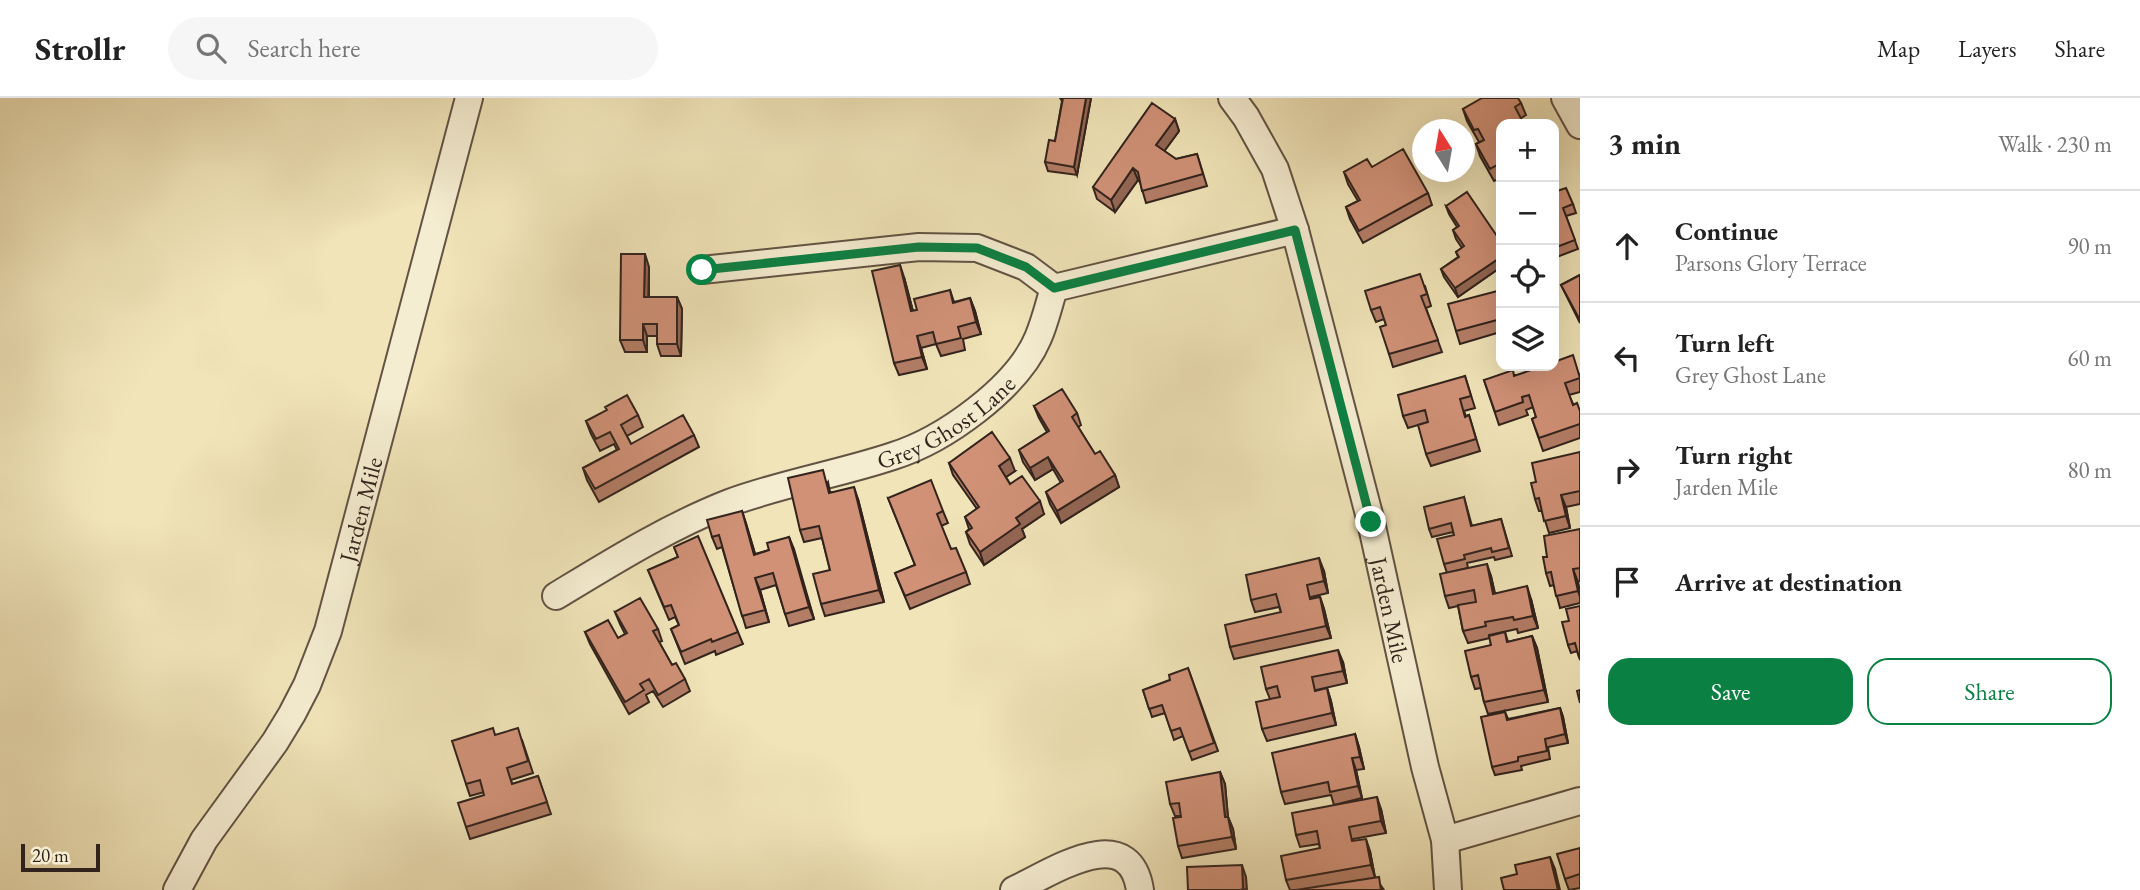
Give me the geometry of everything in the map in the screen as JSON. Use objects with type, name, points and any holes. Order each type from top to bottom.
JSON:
[{"type":"street","name":"Jarden Mile","points":[[177,890],[204,840],[292,714],[307,685],[328,631],[469,98]]},
{"type":"street","name":"Jarden Mile","points":[[1232,98],[1247,117],[1275,169],[1295,230],[1371,522],[1425,767],[1445,840],[1448,890]]},
{"type":"street","points":[[1565,98],[1580,125]]},
{"type":"street","points":[[702,270],[919,247],[977,248],[1026,267],[1054,288],[1295,230]]},
{"type":"street","name":"Grey Ghost Lane","points":[[556,596],[649,540],[727,504],[780,486],[895,456],[949,429],[996,396],[1022,366],[1038,339],[1054,288]]},
{"type":"street","points":[[1445,840],[1580,801]]},
{"type":"street","points":[[1014,890],[1096,853],[1120,856],[1131,864],[1139,879],[1140,890]]},
{"type":"building","points":[[1063,98],[1086,98],[1074,167],[1045,162],[1049,140],[1055,141]]},
{"type":"building","points":[[1482,98],[1518,98],[1521,103],[1515,107],[1521,119],[1496,119],[1496,166],[1490,169],[1476,144],[1484,140],[1478,129],[1475,130],[1475,119],[1468,119],[1463,109]]},
{"type":"building","points":[[1152,103],[1175,119],[1156,145],[1176,159],[1197,154],[1203,174],[1142,191],[1138,172],[1133,168],[1111,200],[1093,187]]},
{"type":"building","points":[[1403,149],[1412,165],[1412,182],[1422,182],[1428,193],[1359,231],[1346,207],[1360,200],[1344,172],[1367,159],[1372,167]]},
{"type":"building","points":[[1566,188],[1573,204],[1563,208],[1575,240],[1559,246],[1559,245],[1559,190]]},
{"type":"building","points":[[1467,192],[1496,235],[1496,260],[1455,288],[1441,269],[1459,257],[1456,252],[1464,246],[1453,230],[1459,226],[1446,206]]},
{"type":"building","points":[[621,254],[645,254],[644,297],[677,297],[677,344],[657,344],[657,324],[643,324],[643,340],[620,340]]},
{"type":"building","points":[[900,265],[911,311],[917,310],[914,299],[950,290],[953,303],[970,298],[976,322],[958,327],[961,338],[936,344],[933,332],[917,336],[922,357],[894,363],[872,271]]},
{"type":"building","points":[[1420,274],[1427,294],[1421,296],[1438,340],[1389,354],[1380,327],[1386,325],[1380,307],[1371,310],[1365,291]]},
{"type":"building","points":[[1580,275],[1580,320],[1561,285]]},
{"type":"building","points":[[1496,291],[1496,320],[1456,331],[1448,304]]},
{"type":"building","points":[[1573,355],[1580,378],[1565,383],[1573,405],[1577,403],[1580,411],[1580,424],[1539,438],[1532,419],[1536,417],[1529,395],[1522,397],[1523,402],[1495,412],[1484,380],[1510,371],[1513,371],[1514,376],[1528,371],[1559,371],[1559,360]]},
{"type":"building","points":[[1465,376],[1471,396],[1460,399],[1465,417],[1469,415],[1476,439],[1426,454],[1418,425],[1428,422],[1425,410],[1403,416],[1398,395]]},
{"type":"building","points":[[1062,389],[1077,413],[1072,417],[1095,454],[1100,451],[1115,475],[1057,511],[1046,492],[1063,481],[1048,457],[1030,468],[1019,450],[1049,431],[1034,406]]},
{"type":"building","points":[[627,395],[638,415],[621,425],[631,444],[683,415],[694,435],[595,489],[583,468],[619,449],[610,432],[596,439],[586,421]]},
{"type":"building","points":[[992,432],[1010,458],[999,466],[1010,484],[1022,476],[1040,501],[1016,518],[1020,524],[980,552],[966,532],[972,528],[965,517],[979,507],[949,463]]},
{"type":"building","points":[[1580,452],[1580,491],[1561,495],[1566,516],[1544,521],[1539,498],[1535,499],[1531,483],[1536,482],[1532,463]]},
{"type":"building","points":[[823,470],[829,493],[854,487],[879,590],[821,604],[813,574],[830,570],[819,526],[800,530],[788,478]]},
{"type":"building","points":[[931,480],[943,511],[937,514],[951,549],[956,548],[966,572],[905,596],[895,573],[915,565],[888,498]]},
{"type":"building","points":[[1464,497],[1471,526],[1501,519],[1509,548],[1492,552],[1491,548],[1444,564],[1437,539],[1454,535],[1451,523],[1429,529],[1424,507]]},
{"type":"building","points":[[742,511],[754,555],[769,550],[767,543],[789,537],[809,607],[785,614],[773,573],[755,578],[765,610],[742,616],[719,535],[712,537],[707,520]]},
{"type":"building","points":[[1580,529],[1580,568],[1573,569],[1578,591],[1556,596],[1551,572],[1546,573],[1543,557],[1547,557],[1544,536]]},
{"type":"building","points":[[698,536],[738,632],[712,642],[711,639],[681,652],[671,629],[679,625],[671,605],[664,607],[648,570],[678,557],[674,547]]},
{"type":"building","points":[[1319,558],[1324,581],[1307,585],[1310,599],[1320,597],[1326,626],[1230,647],[1225,625],[1281,612],[1276,594],[1251,600],[1246,575]]},
{"type":"building","points":[[1487,564],[1493,594],[1527,586],[1533,616],[1485,622],[1486,626],[1463,631],[1458,605],[1476,602],[1474,590],[1445,596],[1440,574]]},
{"type":"building","points":[[640,598],[658,629],[653,631],[672,665],[676,663],[685,679],[658,695],[649,679],[640,684],[644,690],[625,702],[585,632],[608,620],[618,638],[627,633],[615,612]]},
{"type":"building","points":[[1580,606],[1579,657],[1575,643],[1568,645],[1562,622],[1569,621],[1566,609]]},
{"type":"building","points":[[1505,632],[1507,642],[1532,636],[1544,690],[1484,702],[1478,675],[1471,677],[1465,651],[1491,645],[1489,636]]},
{"type":"building","points":[[1338,650],[1343,671],[1312,677],[1315,691],[1327,688],[1332,713],[1262,729],[1256,702],[1280,697],[1277,686],[1266,689],[1261,667]]},
{"type":"building","points":[[1188,668],[1214,743],[1189,752],[1180,728],[1171,731],[1162,705],[1149,709],[1143,690],[1170,680],[1169,675]]},
{"type":"building","points":[[1560,708],[1565,734],[1545,739],[1547,751],[1518,757],[1518,761],[1492,767],[1481,717],[1505,712],[1507,720]]},
{"type":"building","points":[[493,728],[495,735],[518,728],[528,761],[507,768],[512,784],[538,776],[547,802],[466,827],[458,803],[484,795],[480,780],[466,784],[452,741]]},
{"type":"building","points":[[1355,734],[1360,757],[1352,758],[1358,786],[1330,792],[1328,782],[1281,792],[1272,753]]},
{"type":"building","points":[[1220,772],[1225,817],[1228,817],[1232,837],[1178,846],[1173,818],[1181,817],[1179,803],[1170,804],[1166,782]]},
{"type":"building","points":[[1377,797],[1381,821],[1349,827],[1352,841],[1366,839],[1371,865],[1286,880],[1281,856],[1320,848],[1317,831],[1296,835],[1292,813]]},
{"type":"building","points":[[1580,848],[1580,874],[1565,879],[1557,854]]},
{"type":"building","points":[[1550,857],[1558,890],[1504,890],[1501,878],[1517,874],[1515,865]]},
{"type":"building","points":[[1242,865],[1243,889],[1188,890],[1187,867]]},
{"type":"building","points":[[1379,877],[1381,890],[1296,890]]},
{"type":"route","points":[[702,270],[919,247],[977,248],[1026,267],[1054,288],[1295,230],[1371,522]]}]
